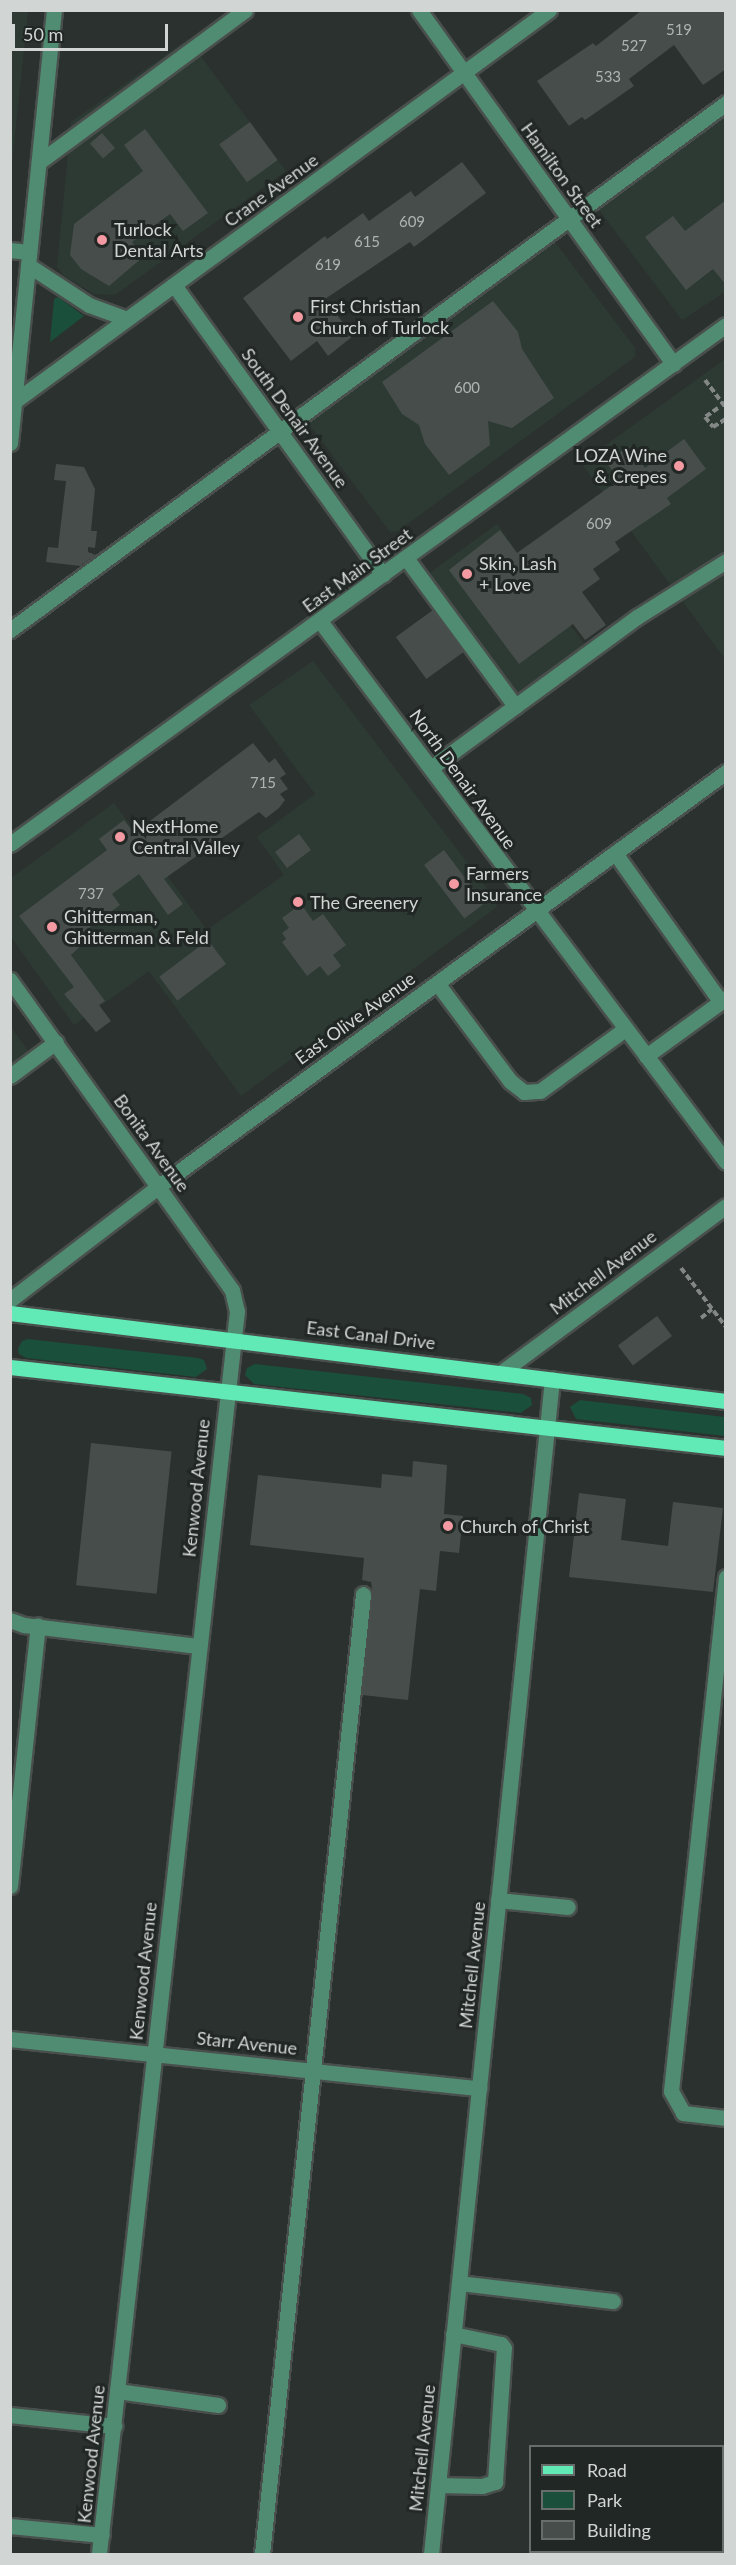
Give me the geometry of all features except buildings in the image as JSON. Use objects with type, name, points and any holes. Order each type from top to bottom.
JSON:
[{"type":"main road","name":"East Canal Drive","points":[[10,1313],[503,1371],[726,1401]]},
{"type":"main road","points":[[10,1367],[726,1448]]},
{"type":"street","points":[[10,443],[54,10]]},
{"type":"street","points":[[39,162],[245,10]]},
{"type":"street","name":"Hamilton Street","points":[[419,10],[674,363]]},
{"type":"street","name":"Crane Avenue","points":[[15,401],[549,10]]},
{"type":"street","points":[[10,630],[726,104]]},
{"type":"street","points":[[10,250],[29,259],[89,304],[127,319]]},
{"type":"street","name":"South Denair Avenue","points":[[174,285],[383,575]]},
{"type":"street","name":"East Main Street","points":[[10,844],[726,325]]},
{"type":"street","points":[[406,558],[515,706]]},
{"type":"street","points":[[432,767],[637,617],[726,561]]},
{"type":"street","name":"North Denair Avenue","points":[[320,621],[432,767],[536,911],[726,1162]]},
{"type":"street","name":"East Olive Avenue","points":[[10,1300],[159,1186],[726,772]]},
{"type":"street","points":[[615,853],[723,999],[646,1056]]},
{"type":"street","name":"Bonita Avenue","points":[[10,980],[232,1290],[237,1311],[226,1391]]},
{"type":"street","points":[[437,983],[510,1081],[524,1092],[540,1091],[625,1029]]},
{"type":"street","points":[[10,1076],[56,1042]]},
{"type":"street","name":"Mitchell Avenue","points":[[503,1371],[726,1206]]},
{"type":"street","name":"Mitchell Avenue","points":[[431,2554],[552,1379]]},
{"type":"street","name":"Kenwood Avenue","points":[[99,2554],[226,1391]]},
{"type":"street","points":[[726,1576],[671,2091],[683,2113],[726,2118]]},
{"type":"street","points":[[262,2554],[315,2070],[363,1594]]},
{"type":"street","points":[[10,1620],[38,1626],[198,1646]]},
{"type":"street","points":[[10,1886],[38,1626]]},
{"type":"street","points":[[498,1900],[568,1907]]},
{"type":"street","name":"Starr Avenue","points":[[10,2039],[479,2088]]},
{"type":"street","points":[[459,2283],[613,2301]]},
{"type":"street","points":[[438,2485],[482,2486],[495,2482],[504,2348],[501,2344],[453,2334]]},
{"type":"street","points":[[117,2391],[218,2405]]},
{"type":"street","points":[[10,2415],[114,2426]]},
{"type":"street","points":[[10,2526],[102,2535]]},
{"type":"path","points":[[705,380],[722,399],[726,408]]},
{"type":"path","points":[[718,408],[705,417],[713,427],[726,419]]},
{"type":"path","points":[[681,1268],[726,1327]]},
{"type":"path","points":[[701,1318],[712,1309]]},
{"type":"shaded area","points":[[10,11],[28,11],[11,173]]},
{"type":"shaded area","points":[[188,39],[286,171],[115,295],[94,294],[64,276],[57,267],[71,122]]},
{"type":"shaded area","points":[[725,93],[725,292],[682,320],[587,194]]},
{"type":"shaded area","points":[[543,226],[635,348],[635,357],[398,531],[390,532],[296,407]]},
{"type":"shaded area","points":[[725,359],[725,659],[581,463]]},
{"type":"shaded area","points":[[497,524],[594,657],[515,715],[418,582]]},
{"type":"shaded area","points":[[313,661],[495,899],[497,907],[241,1096],[149,971],[74,1025],[11,937],[10,879],[114,803],[207,930],[284,875],[257,837],[315,794],[249,705]]},
{"type":"shaded area","points":[[10,1026],[39,1065],[11,1086],[10,1086]]},
{"type":"green space","points":[[58,297],[84,316],[50,342],[54,299]]},
{"type":"green space","points":[[28,1339],[198,1358],[204,1360],[207,1369],[196,1377],[26,1358],[19,1354],[18,1349],[22,1341]]},
{"type":"green space","points":[[255,1364],[523,1394],[531,1398],[532,1405],[521,1413],[254,1384],[245,1375],[247,1368]]},
{"type":"green space","points":[[580,1400],[725,1417],[725,1436],[576,1419],[570,1407]]},
{"type":"place","name":"Turlock Dental Arts","points":[[102,240]]},
{"type":"place","name":"First Christian Church of Turlock","points":[[298,317]]},
{"type":"place","name":"LOZA Wine & Crepes","points":[[679,466]]},
{"type":"place","name":"Skin, Lash + Love","points":[[467,574]]},
{"type":"place","name":"NextHome Central Valley","points":[[120,837]]},
{"type":"place","name":"Farmers Insurance","points":[[454,884]]},
{"type":"place","name":"The Greenery","points":[[298,902]]},
{"type":"place","name":"Ghitterman, Ghitterman & Feld","points":[[52,927]]},
{"type":"place","name":"Church of Christ","points":[[448,1526]]}]
